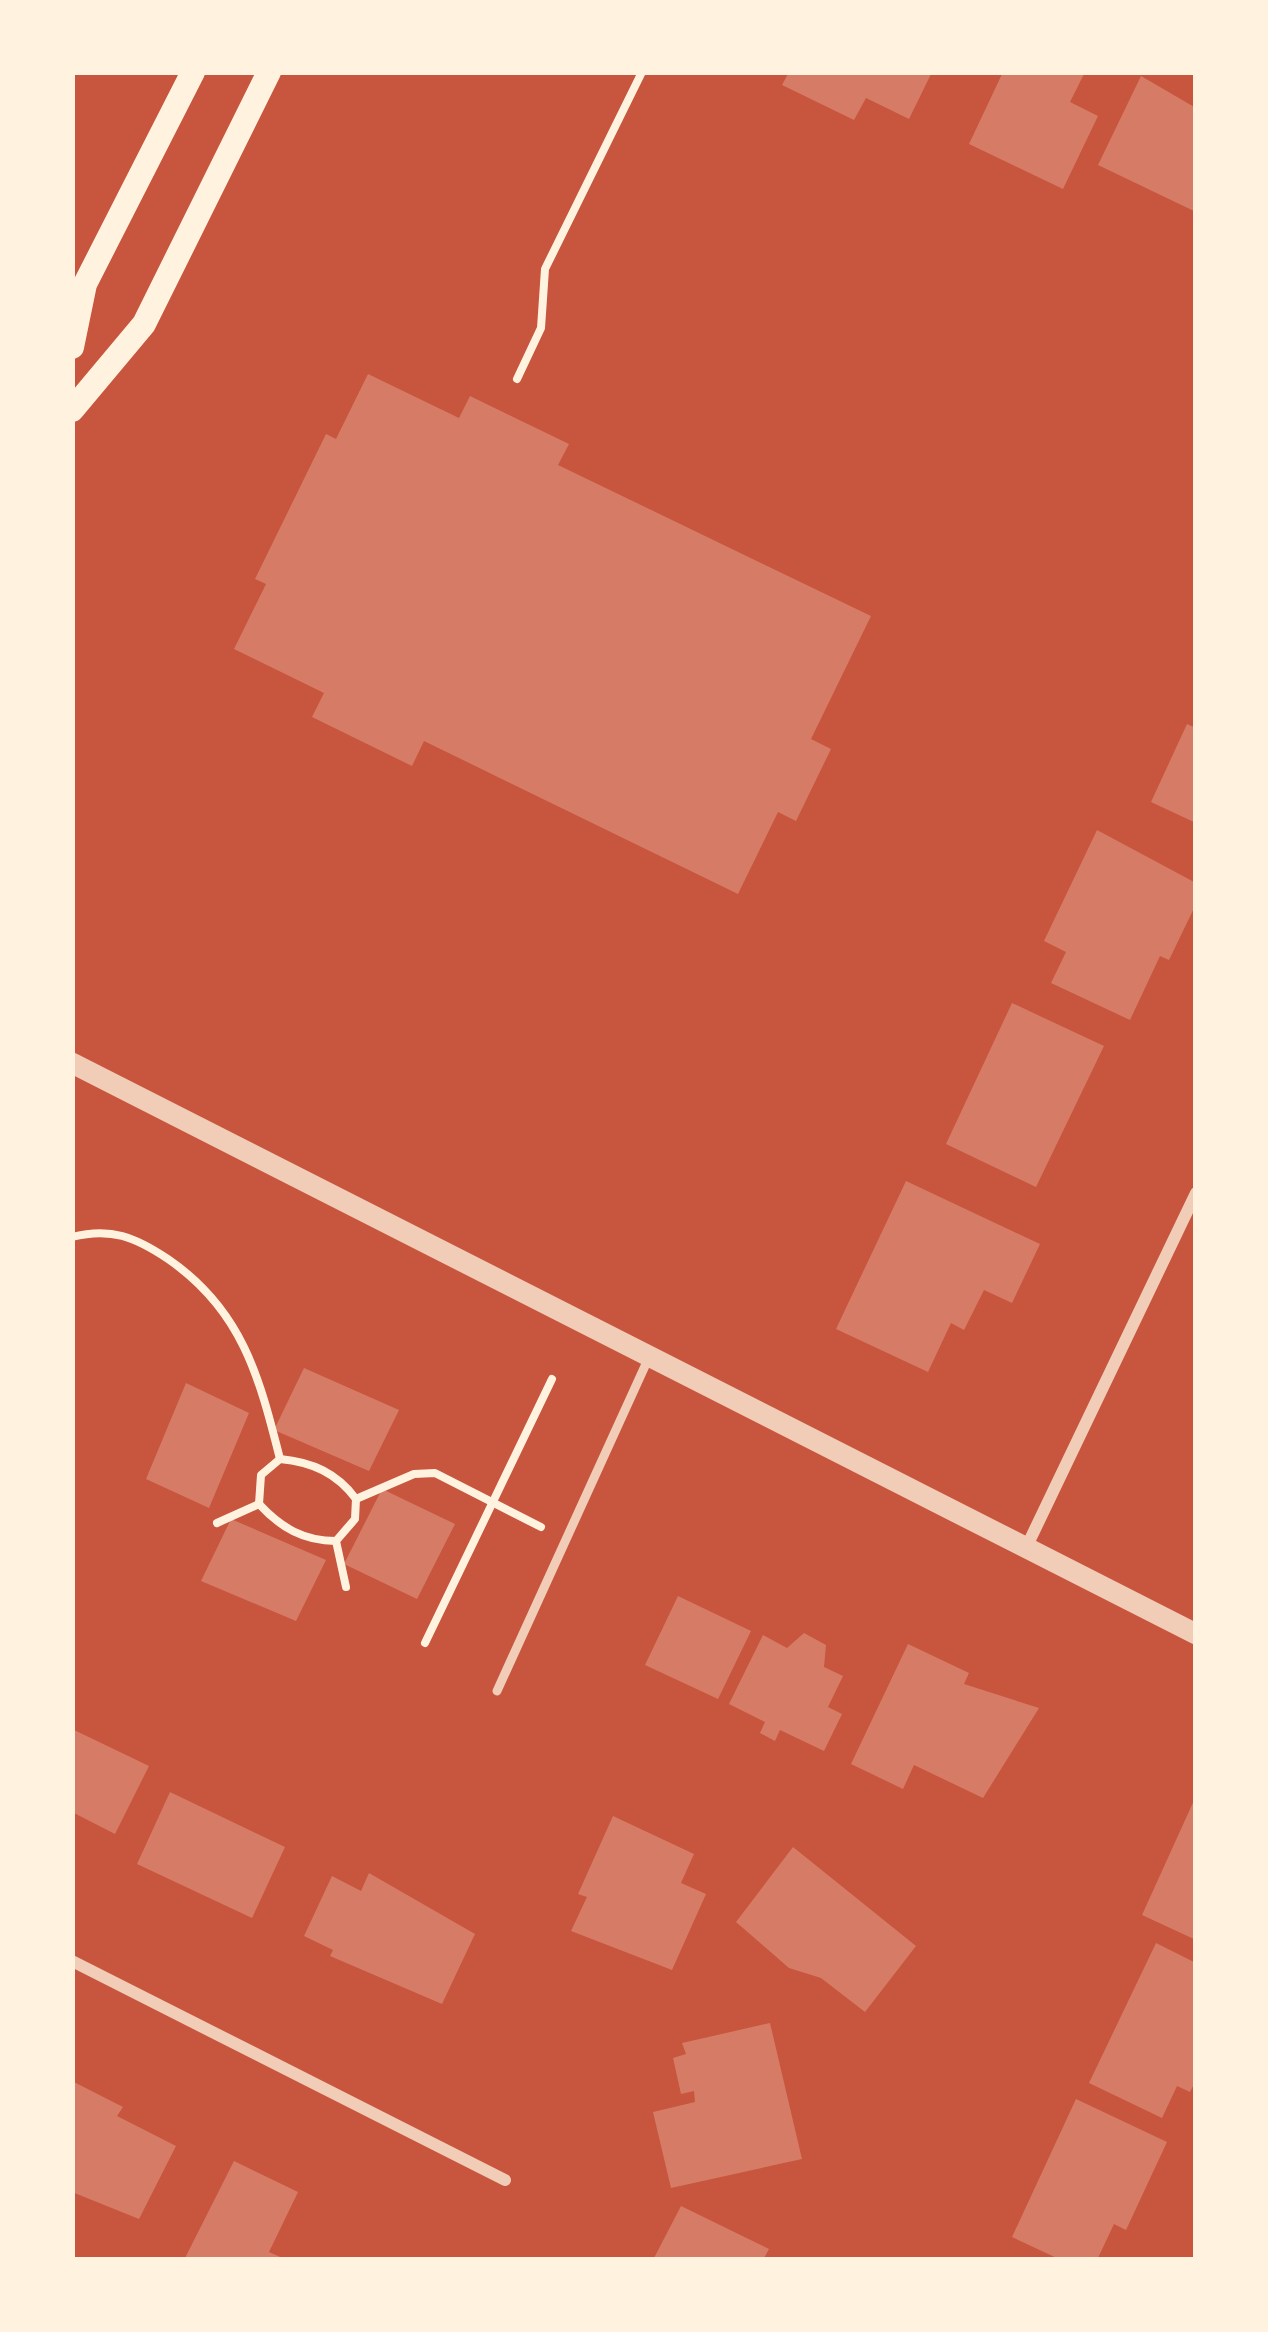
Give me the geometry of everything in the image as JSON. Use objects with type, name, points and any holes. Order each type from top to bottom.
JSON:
[{"type":"main road","points":[[72,347],[85,284],[193,72]]},
{"type":"main road","points":[[72,410],[144,324],[269,72]]},
{"type":"street","points":[[72,1063],[1196,1634]]},
{"type":"street","points":[[1026,1548],[1196,1193]]},
{"type":"street","points":[[72,1961],[505,2180]]},
{"type":"lane","points":[[497,1690],[650,1355]]},
{"type":"path","points":[[517,379],[541,328],[545,269],[642,72]]},
{"type":"path","points":[[72,1237],[118,1232],[178,1266],[216,1300],[234,1324],[253,1365],[280,1459]]},
{"type":"path","points":[[425,1643],[552,1378]]},
{"type":"path","points":[[280,1459],[302,1461],[344,1483],[356,1498],[355,1519],[336,1541],[317,1541],[295,1534],[260,1504],[261,1475],[280,1459]]},
{"type":"path","points":[[356,1498],[414,1474],[435,1473],[565,1540]]},
{"type":"path","points":[[217,1523],[260,1504]]},
{"type":"path","points":[[336,1541],[346,1587]]},
{"type":"building","points":[[789,72],[932,72],[909,119],[866,98],[854,120],[782,85]]},
{"type":"building","points":[[1003,72],[1085,72],[1070,102],[1098,116],[1063,189],[969,144]]},
{"type":"building","points":[[1141,76],[1196,108],[1196,212],[1098,165]]},
{"type":"building","points":[[368,374],[459,418],[470,396],[569,444],[558,465],[871,616],[811,739],[831,749],[796,821],[778,812],[738,894],[424,741],[412,766],[312,717],[324,693],[234,649],[266,584],[255,579],[326,434],[336,439]]},
{"type":"building","points":[[1187,724],[1196,728],[1196,823],[1151,802]]},
{"type":"building","points":[[1097,830],[1196,883],[1196,904],[1169,960],[1160,956],[1130,1020],[1051,983],[1066,952],[1044,941]]},
{"type":"building","points":[[1012,1003],[1104,1046],[1036,1187],[946,1144]]},
{"type":"building","points":[[906,1181],[1040,1244],[1012,1303],[984,1290],[964,1330],[951,1323],[928,1372],[836,1329]]},
{"type":"building","points":[[304,1368],[399,1410],[369,1471],[274,1430]]},
{"type":"building","points":[[186,1383],[249,1413],[209,1508],[146,1479]]},
{"type":"building","points":[[382,1489],[455,1524],[417,1599],[344,1564]]},
{"type":"building","points":[[231,1519],[326,1560],[296,1621],[201,1581]]},
{"type":"building","points":[[678,1596],[751,1631],[718,1699],[645,1665]]},
{"type":"building","points":[[804,1633],[826,1645],[824,1667],[843,1676],[828,1707],[842,1714],[824,1751],[780,1730],[775,1741],[760,1733],[765,1722],[729,1704],[763,1635],[787,1648]]},
{"type":"building","points":[[908,1644],[969,1673],[964,1684],[1039,1708],[983,1798],[914,1765],[903,1789],[851,1764]]},
{"type":"building","points":[[72,1729],[149,1766],[115,1834],[72,1812]]},
{"type":"building","points":[[170,1792],[285,1847],[252,1918],[137,1864]]},
{"type":"building","points":[[1196,1796],[1196,1940],[1142,1915]]},
{"type":"building","points":[[613,1816],[694,1854],[681,1883],[706,1894],[672,1970],[571,1931],[587,1897],[578,1894]]},
{"type":"building","points":[[793,1847],[916,1946],[865,2012],[821,1978],[789,1968],[736,1922]]},
{"type":"building","points":[[369,1873],[475,1934],[442,2004],[330,1956],[333,1950],[304,1936],[332,1876],[361,1891]]},
{"type":"building","points":[[1156,1943],[1196,1963],[1196,2080],[1190,2092],[1177,2086],[1162,2118],[1089,2083]]},
{"type":"building","points":[[770,2023],[802,2159],[671,2188],[653,2112],[695,2102],[694,2091],[681,2094],[673,2058],[686,2054],[682,2043]]},
{"type":"building","points":[[72,2081],[123,2107],[117,2116],[176,2146],[139,2219],[72,2192]]},
{"type":"building","points":[[1076,2099],[1167,2142],[1126,2230],[1114,2224],[1097,2260],[1061,2260],[1012,2237]]},
{"type":"building","points":[[234,2161],[298,2192],[269,2252],[287,2260],[184,2260]]},
{"type":"building","points":[[681,2206],[769,2249],[763,2260],[653,2260]]}]
